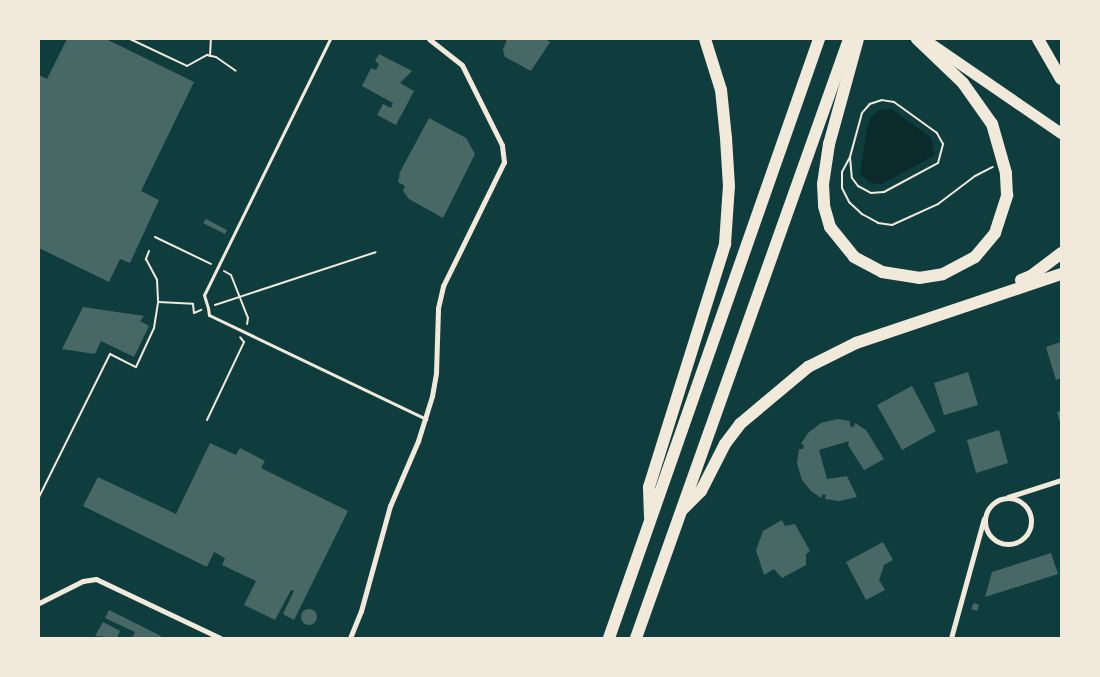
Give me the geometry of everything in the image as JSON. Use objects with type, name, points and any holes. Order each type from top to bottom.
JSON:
[{"type":"highway","points":[[650,526],[650,487],[725,244],[729,186],[726,138],[721,90],[705,39]]},
{"type":"highway","points":[[609,638],[650,526],[819,39]]},
{"type":"highway","points":[[636,638],[849,39]]},
{"type":"highway","points":[[858,39],[829,144],[823,184],[824,206],[830,227],[854,257],[870,267],[900,277],[927,277],[959,268],[975,257],[995,233],[1007,195],[1004,162],[992,124],[975,98],[917,39]]},
{"type":"highway","points":[[1038,39],[1061,78]]},
{"type":"highway","points":[[679,513],[701,491],[725,444],[747,417],[808,367],[856,343],[876,330],[1032,276],[1061,253]]},
{"type":"highway","points":[[856,343],[1061,274]]},
{"type":"main road","points":[[924,39],[1061,133]]},
{"type":"street","points":[[350,638],[361,611],[390,506],[426,419],[436,373],[440,296],[502,168],[504,156],[502,145],[462,65],[429,39]]},
{"type":"street","points":[[951,638],[985,515],[994,502],[1061,480]]},
{"type":"street","points":[[985,515],[986,530],[997,542],[1012,544],[1025,537],[1031,523],[1031,515],[1022,502],[1008,498]]},
{"type":"street","points":[[39,603],[96,579],[220,638]]},
{"type":"lane","points":[[330,39],[204,294],[210,315],[426,419]]},
{"type":"path","points":[[130,39],[187,66],[210,56]]},
{"type":"path","points":[[210,56],[211,39]]},
{"type":"path","points":[[210,56],[236,71]]},
{"type":"path","points":[[850,157],[852,178],[858,186],[871,193],[884,192],[930,170],[938,163],[943,144],[937,133],[894,102],[882,100],[870,104],[862,113],[850,157],[842,172],[842,188],[849,202],[878,223],[892,225],[938,204],[975,176],[1004,162]]},
{"type":"path","points":[[39,497],[110,354],[136,367],[154,328],[158,302],[156,280],[146,259],[149,251]]},
{"type":"path","points":[[158,302],[193,304],[194,313],[376,252]]},
{"type":"water","points":[[892,109],[931,138],[935,155],[882,184],[870,183],[860,173],[867,129],[871,117],[879,110]]},
{"type":"building","points":[[67,39],[106,39],[194,82],[141,191],[159,200],[130,263],[120,259],[109,282],[39,248],[39,75],[47,79]]},
{"type":"building","points":[[507,39],[545,39],[550,42],[531,71],[505,57],[503,50]]},
{"type":"building","points":[[379,54],[412,71],[400,83],[414,91],[396,125],[377,115],[383,104],[391,108],[393,103],[362,86],[371,68],[376,70],[379,64],[375,61]]},
{"type":"building","points":[[429,118],[466,138],[475,154],[443,218],[409,199],[403,191],[405,186],[398,182],[400,172]]},
{"type":"building","points":[[206,219],[227,230],[225,234],[203,223]]},
{"type":"building","points":[[83,307],[144,316],[140,321],[149,326],[134,357],[101,341],[95,354],[62,349]]},
{"type":"building","points":[[1061,342],[1061,378],[1056,380],[1046,347]]},
{"type":"building","points":[[968,372],[978,405],[944,415],[934,383]]},
{"type":"building","points":[[912,386],[936,431],[902,450],[877,405]]},
{"type":"building","points":[[1061,411],[1061,426],[1057,412]]},
{"type":"building","points":[[838,419],[850,421],[850,426],[854,427],[855,423],[866,430],[884,459],[864,470],[848,445],[849,441],[819,450],[827,479],[847,476],[857,497],[839,501],[825,499],[826,495],[823,494],[821,498],[811,491],[802,480],[797,463],[799,449],[803,449],[804,445],[801,444],[808,433],[821,423]]},
{"type":"building","points":[[999,430],[1008,463],[976,473],[967,440]]},
{"type":"building","points":[[210,443],[236,455],[240,448],[265,461],[261,468],[348,511],[294,620],[283,614],[294,591],[291,590],[275,620],[244,605],[256,581],[222,565],[225,558],[214,552],[207,567],[83,506],[98,477],[176,514]]},
{"type":"building","points":[[782,520],[785,526],[795,524],[810,551],[806,554],[806,565],[782,578],[774,569],[764,575],[756,550],[763,531]]},
{"type":"building","points":[[883,542],[893,560],[884,565],[879,580],[885,590],[866,600],[846,562]]},
{"type":"building","points":[[1051,553],[1058,574],[985,597],[992,572]]},
{"type":"building","points":[[974,603],[979,605],[977,611],[971,609]]},
{"type":"building","points":[[306,609],[312,609],[317,614],[315,623],[306,625],[301,620],[301,614]]},
{"type":"building","points":[[109,610],[161,636],[160,638],[132,638],[135,632],[105,618]]},
{"type":"building","points":[[103,622],[120,631],[117,638],[95,636]]}]
